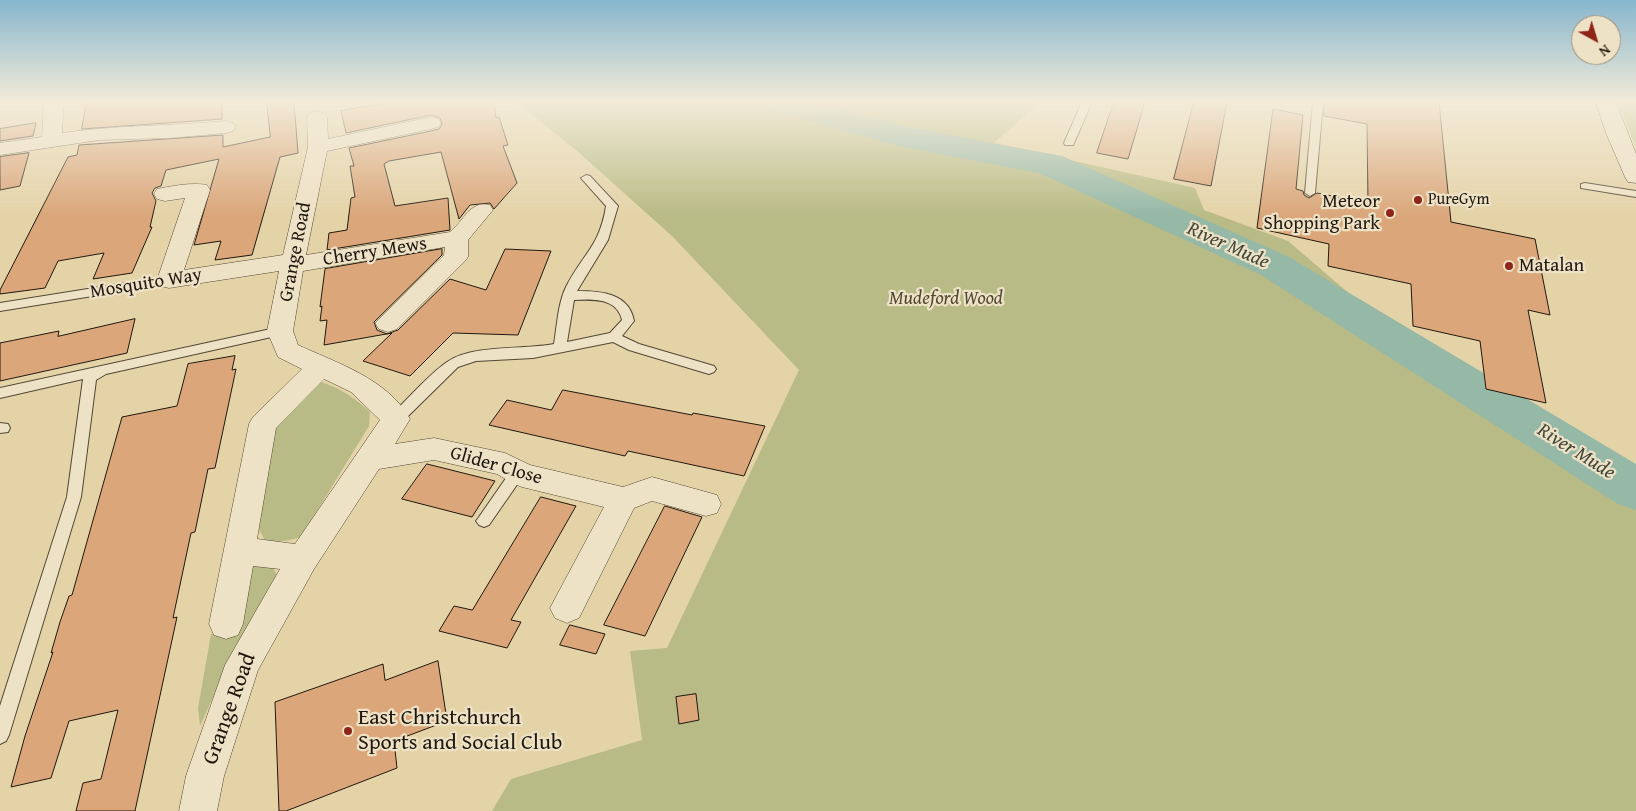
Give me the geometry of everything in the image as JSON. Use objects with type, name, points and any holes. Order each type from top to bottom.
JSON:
[{"type":"street","points":[[0,148],[47,140]]},
{"type":"street","name":"Grange Road","points":[[280,331],[318,140]]},
{"type":"street","points":[[318,147],[363,140]]},
{"type":"street","points":[[1623,140],[1634,166]]},
{"type":"street","points":[[165,194],[198,190],[169,280]]},
{"type":"street","points":[[457,238],[467,230],[482,210]]},
{"type":"street","name":"Cherry Mews","points":[[292,263],[457,238],[456,257],[388,322]]},
{"type":"street","name":"Mosquito Way","points":[[169,280],[292,263]]},
{"type":"street","points":[[280,331],[287,351],[361,385],[396,418]]},
{"type":"street","name":"Grange Road","points":[[226,624],[263,424],[321,366]]},
{"type":"street","name":"Grange Road","points":[[198,811],[206,776],[242,665],[303,558],[396,418]]},
{"type":"street","name":"Glider Close","points":[[369,459],[434,449],[505,464],[518,472],[622,499]]},
{"type":"street","points":[[567,608],[622,499],[652,490],[706,504]]},
{"type":"street","points":[[240,553],[257,552],[303,558]]},
{"type":"lane","points":[[1310,193],[1315,140]]},
{"type":"lane","points":[[560,346],[572,287],[607,236],[611,221],[612,206],[586,178]]},
{"type":"lane","points":[[1585,186],[1636,194]]},
{"type":"lane","name":"Mosquito Way","points":[[0,306],[169,280]]},
{"type":"lane","points":[[569,296],[584,294],[605,297],[620,304],[628,314],[628,321],[614,337]]},
{"type":"lane","points":[[0,394],[96,374],[280,331]]},
{"type":"lane","points":[[396,418],[453,364],[475,356],[533,352],[614,337],[634,347],[709,369]]},
{"type":"lane","points":[[0,735],[74,496],[96,374]]},
{"type":"lane","points":[[484,522],[518,472]]},
{"type":"green space","name":"Mudeford Wood","points":[[563,140],[998,140],[994,143],[1195,188],[1204,210],[1288,241],[1365,307],[1477,385],[1636,477],[1636,811],[492,811],[511,779],[642,740],[630,651],[667,648],[799,370],[672,236]]},
{"type":"green space","points":[[321,382],[347,394],[370,412],[369,426],[301,537],[283,541],[265,540],[258,528],[273,431]]},
{"type":"green space","points":[[258,562],[272,566],[277,575],[225,670],[200,726],[198,708],[211,634],[238,628],[251,566]]},
{"type":"building","points":[[153,140],[223,140],[223,147],[257,140],[297,140],[298,153],[280,157],[252,255],[215,260],[221,241],[194,245],[219,159],[166,170],[161,186],[155,188],[152,193],[156,201],[150,227],[152,227],[132,273],[93,279],[104,253],[58,261],[45,288],[0,294],[0,290],[68,157],[77,155],[79,145]]},
{"type":"building","points":[[388,140],[506,140],[508,145],[503,146],[517,183],[494,209],[490,203],[470,205],[459,219],[441,152],[389,161],[384,164],[395,206],[448,198],[450,230],[327,250],[329,233],[347,230],[351,198],[355,197],[350,166],[354,166],[349,148]]},
{"type":"building","points":[[1101,140],[1134,140],[1128,159],[1097,153]]},
{"type":"building","points":[[1184,140],[1220,140],[1211,186],[1174,179]]},
{"type":"building","name":"Meteor Shopping Park","points":[[1269,140],[1301,140],[1296,189],[1303,191],[1304,195],[1309,198],[1317,193],[1368,203],[1367,140],[1443,140],[1451,222],[1535,239],[1550,315],[1528,310],[1546,403],[1486,389],[1480,341],[1413,326],[1411,284],[1328,266],[1329,244],[1257,228]]},
{"type":"building","points":[[29,153],[20,186],[0,190],[0,157]]},
{"type":"building","points":[[442,249],[442,255],[374,322],[377,330],[387,334],[324,345],[327,320],[320,321],[322,306],[320,307],[325,269]]},
{"type":"building","points":[[505,249],[551,251],[518,335],[453,333],[410,376],[363,361],[392,333],[388,334],[398,330],[450,279],[486,290]]},
{"type":"building","points":[[135,319],[127,353],[0,381],[0,343],[59,331],[58,336]]},
{"type":"building","points":[[235,356],[232,370],[236,369],[215,468],[208,469],[195,532],[191,533],[173,618],[177,617],[135,811],[76,811],[83,783],[101,779],[118,710],[69,721],[51,778],[11,787],[25,736],[53,652],[51,653],[60,622],[69,596],[72,595],[122,417],[177,406],[188,364]]},
{"type":"building","points":[[563,390],[692,415],[693,413],[765,426],[744,476],[628,451],[625,456],[489,425],[507,400],[551,410]]},
{"type":"building","points":[[427,464],[495,481],[472,517],[402,499]]},
{"type":"building","points":[[541,497],[576,506],[511,620],[521,622],[507,648],[439,631],[454,606],[472,610]]},
{"type":"building","points":[[665,506],[702,517],[645,636],[604,625]]},
{"type":"building","points":[[570,625],[605,634],[596,654],[560,645]]},
{"type":"building","name":"East Christchurch Sports and Social Club","points":[[438,661],[447,721],[394,741],[397,768],[286,811],[279,811],[275,702],[383,664],[385,680]]},
{"type":"building","points":[[696,694],[699,720],[679,724],[676,697]]},
{"type":"waterway","name":"River Mude","points":[[918,140],[1049,164],[1275,266],[1636,489]]},
{"type":"place","name":"PureGym","points":[[1418,200]]},
{"type":"place","name":"Meteor Shopping Park","points":[[1390,213]]},
{"type":"place","name":"Matalan","points":[[1509,266]]},
{"type":"place","name":"East Christchurch Sports and Social Club","points":[[348,731]]}]
